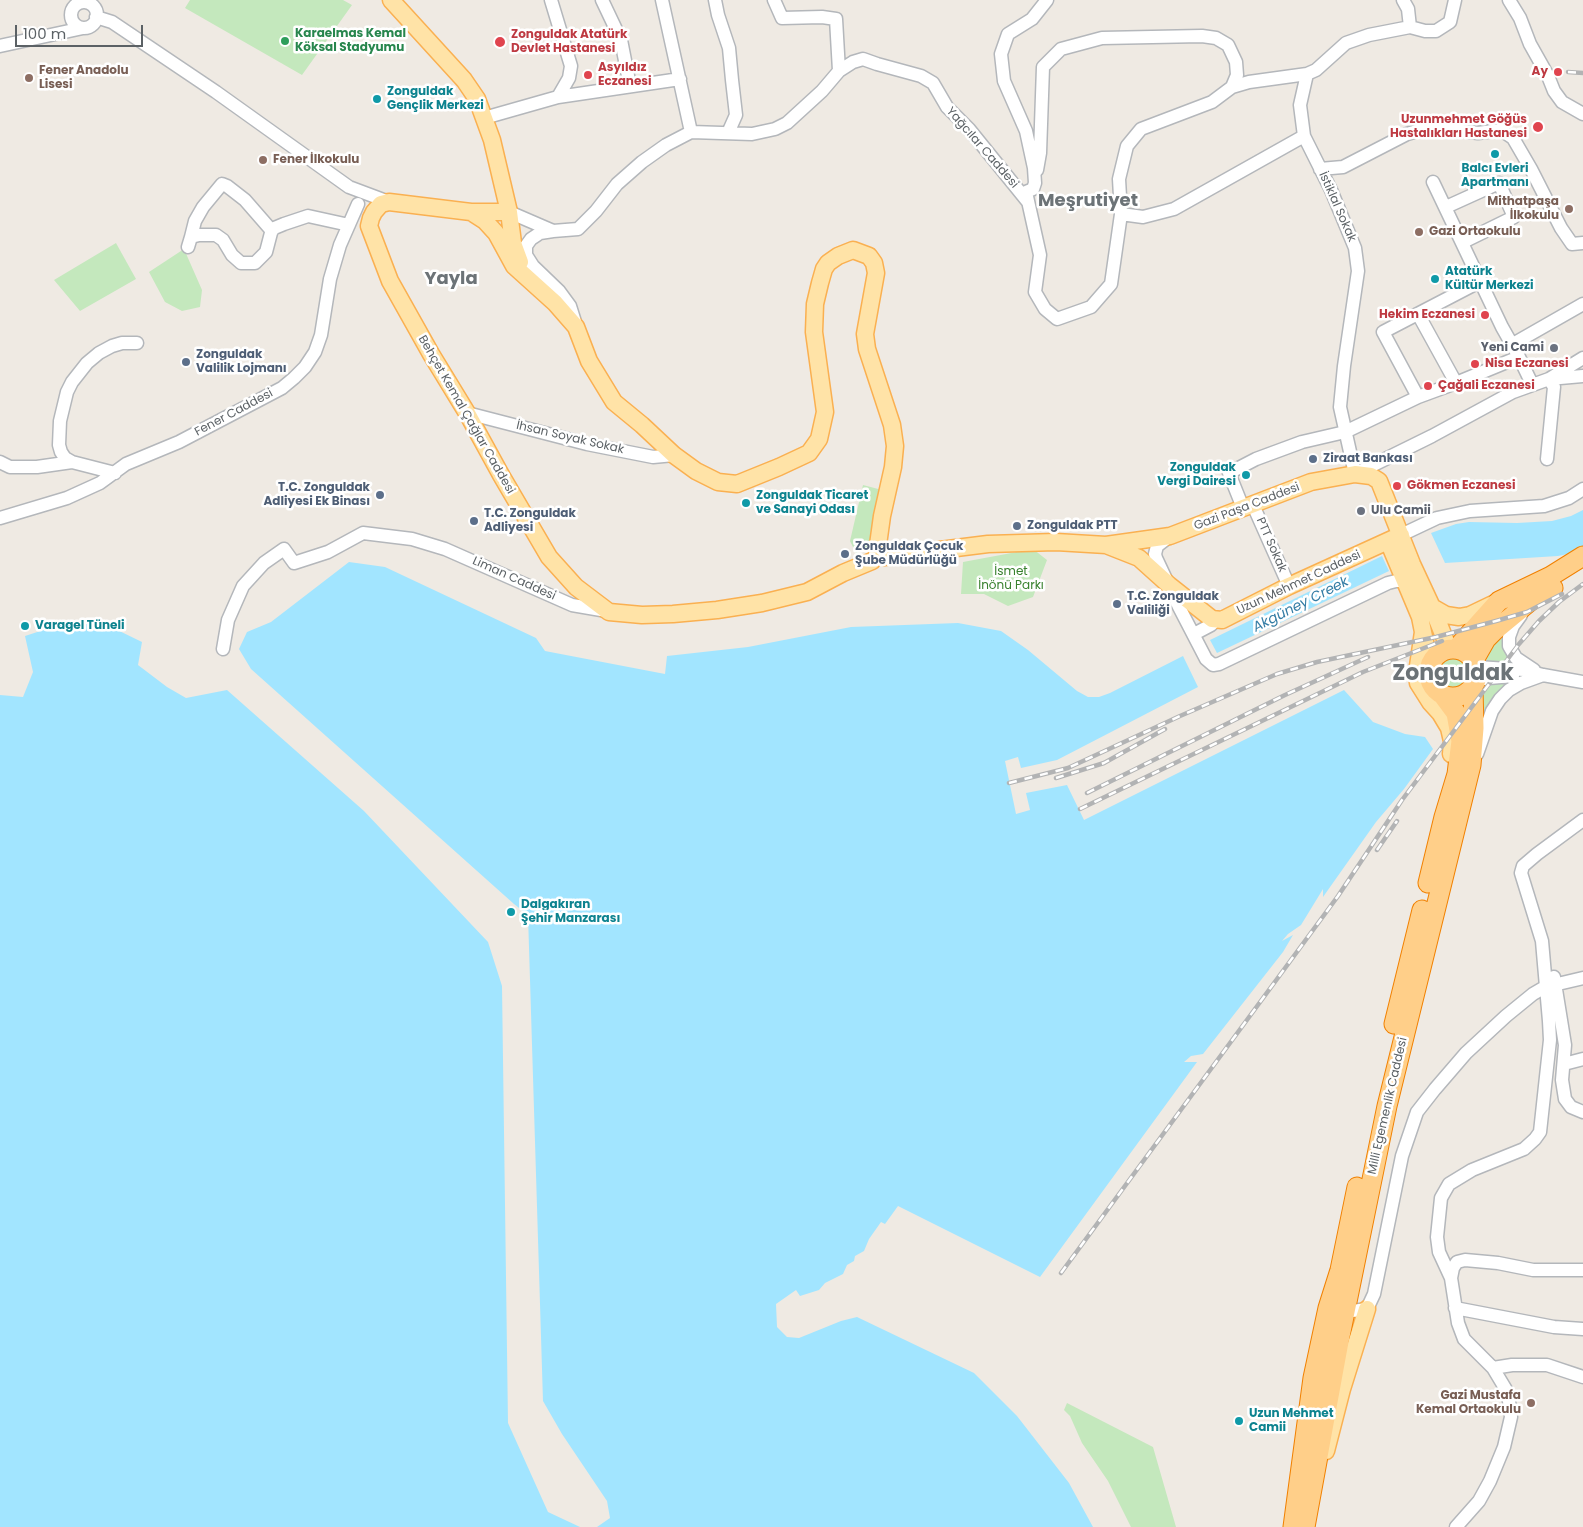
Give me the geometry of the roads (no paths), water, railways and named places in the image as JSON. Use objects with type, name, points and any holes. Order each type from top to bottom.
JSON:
[{"type":"highway","points":[[1430,666],[1437,655],[1452,649],[1499,601],[1551,576],[1583,556]]},
{"type":"highway","points":[[1442,694],[1455,697],[1468,692],[1486,639],[1514,613],[1534,598],[1559,585],[1583,568]]},
{"type":"highway","points":[[1452,649],[1469,655],[1475,674]]},
{"type":"highway","name":"Milli Egemenlik Caddesi","points":[[1305,1527],[1310,1503],[1342,1261],[1360,1171],[1444,817],[1456,774],[1461,741],[1456,713],[1431,682],[1430,666]]},
{"type":"highway","name":"Milli Egemenlik Caddesi","points":[[1293,1527],[1313,1378],[1334,1319],[1471,765],[1475,674]]},
{"type":"main road","points":[[392,0],[464,80],[477,99],[492,140],[509,212],[513,243],[518,259],[530,281]]},
{"type":"main road","points":[[471,212],[495,201],[503,189]]},
{"type":"main road","points":[[369,226],[374,212],[382,204],[389,202],[471,212],[509,212]]},
{"type":"main road","points":[[471,212],[485,221],[496,233],[514,266],[555,303],[576,327],[589,361],[614,402],[642,424],[674,455],[696,471],[718,482],[737,484],[779,467],[809,453],[819,439],[825,412],[814,332],[815,304],[824,270],[828,263],[838,256],[853,250],[869,256],[874,263],[876,274],[866,334],[867,349],[892,425],[895,446],[893,467],[882,516],[878,557]]},
{"type":"main road","name":"Behçet Kemal Çağlar Caddesi","points":[[369,226],[390,281],[451,390],[467,413],[549,556],[576,587],[609,612]]},
{"type":"main road","points":[[1355,474],[1371,476],[1379,481],[1404,581],[1452,649]]},
{"type":"main road","name":"Gazi Paşa Caddesi","points":[[878,557],[988,544],[1056,542],[1106,545],[1170,536],[1311,482],[1355,474]]},
{"type":"main road","points":[[1394,538],[1421,583],[1426,612],[1430,666]]},
{"type":"main road","name":"Uzun Mehmet Caddesi","points":[[1218,620],[1222,620],[1289,586],[1394,538]]},
{"type":"main road","points":[[1106,545],[1139,558],[1212,619],[1218,620]]},
{"type":"main road","name":"Liman Caddesi","points":[[609,612],[642,615],[673,614],[762,603],[807,592],[878,557]]},
{"type":"main road","points":[[1426,612],[1459,617],[1470,615],[1499,601]]},
{"type":"main road","points":[[1426,612],[1417,673],[1418,683],[1449,728],[1452,741],[1444,817]]},
{"type":"main road","points":[[1334,1319],[1354,1327],[1366,1311]]},
{"type":"main road","points":[[1310,1503],[1331,1437],[1342,1389],[1366,1311]]},
{"type":"street","points":[[551,0],[571,66],[570,78],[558,97]]},
{"type":"street","points":[[602,0],[621,40],[630,86]]},
{"type":"street","points":[[576,327],[570,306],[559,290],[533,266],[526,255],[526,246],[530,239],[540,233],[553,230],[578,229],[596,211],[617,184],[642,162],[690,132],[662,0]]},
{"type":"street","points":[[715,0],[729,48],[736,115],[728,133]]},
{"type":"street","points":[[774,0],[782,18],[822,17],[836,19],[839,72]]},
{"type":"street","name":"Yağcılar Caddesi","points":[[1029,204],[1026,192],[1033,189],[1035,184],[1034,168],[1026,131],[1004,81],[1001,54],[1008,34],[1032,19],[1048,0]]},
{"type":"street","points":[[1403,0],[1408,9],[1410,27]]},
{"type":"street","points":[[1029,204],[1040,255],[1035,292],[1045,309],[1057,319],[1091,307],[1111,284],[1121,214],[1119,178],[1127,146],[1141,129],[1212,102],[1232,87],[1268,78],[1307,74],[1316,70],[1346,43],[1383,31],[1410,27],[1425,31],[1436,31],[1450,22],[1455,0]]},
{"type":"street","points":[[1509,0],[1520,18],[1530,44],[1554,91],[1562,102],[1583,114]]},
{"type":"street","points":[[0,46],[83,28],[93,23],[96,12],[92,5],[80,1],[73,7],[71,14],[76,25],[83,28]]},
{"type":"street","points":[[96,17],[112,22],[216,92],[349,187],[389,202]]},
{"type":"street","points":[[1035,184],[1040,153],[1043,67],[1062,49],[1102,38],[1202,36],[1216,38],[1228,45],[1236,62],[1237,74],[1232,87]]},
{"type":"street","name":"Yağcılar Caddesi","points":[[690,132],[752,134],[775,129],[787,123],[822,91],[839,72],[853,62],[863,59],[921,76],[934,83],[947,107],[969,129],[1029,204]]},
{"type":"street","name":"İstiklal Sokak","points":[[1307,74],[1300,105],[1304,136],[1355,248],[1358,271],[1340,406],[1355,474]]},
{"type":"street","points":[[484,118],[558,97],[680,79]]},
{"type":"street","points":[[1320,169],[1343,167],[1407,134],[1431,127],[1478,133],[1501,130],[1513,138],[1561,228],[1572,244],[1583,243]]},
{"type":"street","points":[[1121,214],[1144,217],[1174,209],[1304,136]]},
{"type":"street","points":[[1433,182],[1502,327],[1513,344],[1532,384]]},
{"type":"street","points":[[272,231],[245,200],[222,184],[203,207],[195,221],[190,242],[199,235],[216,235],[223,240],[232,255],[241,264],[255,263],[266,252],[272,231],[284,224],[308,216],[349,225]]},
{"type":"street","points":[[1446,208],[1499,184],[1514,217],[1463,242]]},
{"type":"street","points":[[349,187],[369,226]]},
{"type":"street","name":"Fener Caddesi","points":[[0,518],[67,498],[100,483],[126,464],[179,442],[282,388],[294,378],[315,352],[321,335],[330,279],[340,245],[358,204]]},
{"type":"street","points":[[509,212],[553,230]]},
{"type":"street","points":[[1418,397],[1383,332],[1481,281]]},
{"type":"street","points":[[1513,344],[1583,304]]},
{"type":"street","points":[[1418,314],[1456,383]]},
{"type":"street","points":[[115,473],[72,462],[64,458],[61,452],[59,434],[64,403],[72,382],[87,363],[99,353],[122,343],[137,343]]},
{"type":"street","points":[[1345,432],[1418,397],[1519,357]]},
{"type":"street","name":"Gazi Paşa Caddesi","points":[[1355,474],[1432,436],[1513,392],[1548,379],[1583,358]]},
{"type":"street","points":[[1548,379],[1583,376]]},
{"type":"street","points":[[1547,459],[1554,386],[1548,379]]},
{"type":"street","name":"İhsan Soyak Sokak","points":[[467,413],[587,444],[653,457],[674,455]]},
{"type":"street","name":"PTT Sokak","points":[[1289,586],[1229,473],[1256,459],[1302,442],[1345,432]]},
{"type":"street","points":[[0,462],[10,467],[37,467],[72,462]]},
{"type":"street","points":[[1394,538],[1437,518],[1470,511],[1544,506],[1569,498],[1583,489]]},
{"type":"street","name":"Liman Caddesi","points":[[223,649],[228,620],[244,586],[264,563],[284,550],[294,563],[328,552],[362,533],[412,539],[486,566],[572,605],[609,612]]},
{"type":"street","points":[[1170,536],[1157,546],[1155,554],[1206,659],[1213,665],[1388,583],[1404,581]]},
{"type":"street","points":[[1534,598],[1513,626],[1509,646],[1516,658],[1543,675]]},
{"type":"street","points":[[1196,638],[1218,620]]},
{"type":"street","points":[[1475,674],[1489,678],[1543,675],[1583,682]]},
{"type":"street","points":[[1471,765],[1480,748],[1492,711],[1500,699],[1509,690],[1521,683],[1543,675]]},
{"type":"street","points":[[1583,820],[1523,866],[1521,873],[1536,917],[1565,1045],[1562,1080],[1565,1099],[1572,1107],[1583,1112]]},
{"type":"street","points":[[1366,1311],[1374,1294],[1402,1156],[1417,1112],[1466,1053],[1533,994],[1551,986],[1583,978]]},
{"type":"street","points":[[1451,1278],[1439,1252],[1437,1237],[1441,1198],[1449,1184],[1472,1170],[1524,1148],[1540,1132],[1550,1040],[1551,986]]},
{"type":"street","points":[[1564,1064],[1583,1059]]},
{"type":"street","points":[[1456,1527],[1479,1502],[1499,1460],[1511,1417],[1508,1393],[1494,1368],[1464,1339],[1454,1308],[1451,1278],[1453,1268],[1457,1262],[1464,1260],[1498,1263],[1533,1270],[1583,1270]]},
{"type":"street","points":[[1454,1308],[1554,1327],[1583,1329]]},
{"type":"street","points":[[1494,1368],[1512,1365],[1546,1365],[1583,1377]]},
{"type":"water","points":[[1583,510],[1583,548],[1573,553],[1558,556],[1445,563],[1431,533],[1456,524],[1469,522],[1517,523],[1552,521],[1571,516]]},
{"type":"water","name":"Akgüney Creek","points":[[1382,556],[1389,571],[1217,653],[1210,640]]},
{"type":"water","points":[[349,562],[385,567],[536,638],[545,651],[665,674],[667,656],[748,647],[851,627],[958,623],[1001,631],[1028,650],[1077,691],[1088,697],[1099,697],[1110,693],[1183,656],[1198,687],[1057,760],[1021,768],[1018,757],[1005,761],[1016,814],[1030,810],[1026,793],[1067,785],[1084,820],[1344,690],[1373,722],[1405,734],[1425,737],[1433,749],[1404,789],[1376,822],[1323,897],[1323,889],[1301,925],[1282,941],[1293,935],[1283,952],[1203,1054],[1191,1056],[1184,1062],[1197,1062],[1040,1277],[898,1206],[885,1224],[881,1222],[869,1239],[864,1251],[855,1256],[854,1261],[847,1265],[843,1274],[825,1283],[819,1290],[800,1296],[796,1290],[776,1304],[777,1327],[787,1337],[799,1338],[841,1321],[857,1317],[974,1373],[1017,1416],[1069,1483],[1093,1527],[597,1527],[610,1518],[607,1501],[562,1434],[543,1401],[528,915],[251,669],[239,649],[247,632],[271,622]]},
{"type":"water","points":[[65,623],[105,624],[142,642],[138,665],[167,687],[186,698],[227,690],[364,811],[488,942],[502,986],[508,1423],[548,1512],[580,1527],[0,1527],[0,695],[23,697],[33,672],[25,636]]},
{"type":"railway","points":[[1568,72],[1583,73]]},
{"type":"railway","points":[[1061,1273],[1338,896],[1402,800],[1519,644],[1559,602],[1583,584]]},
{"type":"railway","points":[[1009,783],[1068,768],[1277,674],[1317,662],[1436,637],[1496,621],[1527,612],[1562,594]]},
{"type":"railway","points":[[1080,809],[1363,672],[1442,641]]},
{"type":"railway","points":[[1087,793],[1285,695],[1368,657]]},
{"type":"railway","points":[[1056,778],[1104,763],[1165,729]]},
{"type":"railway","points":[[1377,850],[1397,821]]},
{"type":"place","name":"Karaelmas Kemal Köksal Stadyumu","points":[[285,41]]},
{"type":"place","name":"Zonguldak Atatürk Devlet Hastanesi","points":[[500,42]]},
{"type":"place","name":"Ay","points":[[1558,72]]},
{"type":"place","name":"Asyıldız Eczanesi","points":[[588,75]]},
{"type":"place","name":"Fener Anadolu Lisesi","points":[[29,78]]},
{"type":"place","name":"Zonguldak Gençlik Merkezi","points":[[377,99]]},
{"type":"place","name":"Uzunmehmet Göğüs Hastalıkları Hastanesi","points":[[1538,127]]},
{"type":"place","name":"Balcı Evleri Apartmanı","points":[[1495,154]]},
{"type":"place","name":"Fener İlkokulu","points":[[263,160]]},
{"type":"place","name":"Mithatpaşa İlkokulu","points":[[1569,209]]},
{"type":"place","name":"Gazi Ortaokulu","points":[[1419,232]]},
{"type":"place","name":"Atatürk Kültür Merkezi","points":[[1435,279]]},
{"type":"place","name":"Hekim Eczanesi","points":[[1485,315]]},
{"type":"place","name":"Yeni Cami","points":[[1554,348]]},
{"type":"place","name":"Zonguldak Valilik Lojmanı","points":[[186,362]]},
{"type":"place","name":"Nisa Eczanesi","points":[[1475,364]]},
{"type":"place","name":"Çağali Eczanesi","points":[[1428,386]]},
{"type":"place","name":"Ziraat Bankası","points":[[1313,459]]},
{"type":"place","name":"Zonguldak Vergi Dairesi","points":[[1246,475]]},
{"type":"place","name":"Gökmen Eczanesi","points":[[1397,486]]},
{"type":"place","name":"T.C. Zonguldak Adliyesi Ek Binası","points":[[380,495]]},
{"type":"place","name":"Zonguldak Ticaret ve Sanayi Odası","points":[[746,503]]},
{"type":"place","name":"Ulu Camii","points":[[1361,511]]},
{"type":"place","name":"T.C. Zonguldak Adliyesi","points":[[474,521]]},
{"type":"place","name":"Zonguldak PTT","points":[[1017,526]]},
{"type":"place","name":"Zonguldak Çocuk Şube Müdürlüğü","points":[[845,554]]},
{"type":"place","name":"T.C. Zonguldak Valiliği","points":[[1117,604]]},
{"type":"place","name":"Varagel Tüneli","points":[[25,626]]},
{"type":"place","name":"Dalgakıran Şehir Manzarası","points":[[511,912]]},
{"type":"place","name":"Gazi Mustafa Kemal Ortaokulu","points":[[1531,1403]]},
{"type":"place","name":"Uzun Mehmet Camii","points":[[1239,1421]]},
{"type":"district","name":"Meşrutiyet","points":[[1088,201]]},
{"type":"district","name":"Yayla","points":[[451,279]]},
{"type":"district","name":"Zonguldak","points":[[1453,674]]},
{"type":"park label","name":"İsmet İnönü Parkı","points":[[1011,579]]}]
